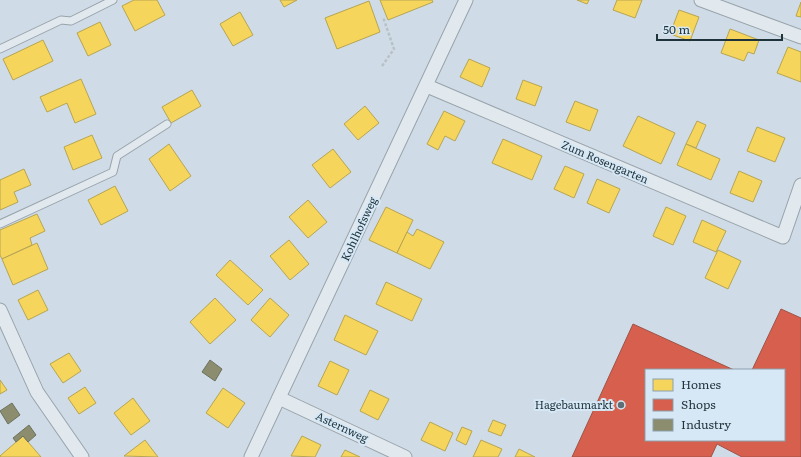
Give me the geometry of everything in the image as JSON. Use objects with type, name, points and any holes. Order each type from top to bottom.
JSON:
[{"type":"street","name":"Kohlhofsweg","points":[[251,457],[427,86],[466,0]]},
{"type":"street","points":[[701,0],[801,37]]},
{"type":"street","name":"Zum Rosengarten","points":[[427,86],[782,237],[801,185]]},
{"type":"street","points":[[0,310],[37,392],[82,457]]},
{"type":"street","name":"Asternweg","points":[[279,398],[405,457]]},
{"type":"lane","points":[[0,49],[61,20],[71,21],[114,0]]},
{"type":"lane","points":[[0,224],[113,172],[117,156],[167,124]]},
{"type":"path","points":[[382,66],[394,49],[383,16]]},
{"type":"building: Homes","points":[[134,0],[157,0],[165,15],[135,31],[122,6]]},
{"type":"building: Homes","points":[[280,0],[297,0],[284,7]]},
{"type":"building: Homes","points":[[380,0],[432,0],[433,2],[388,20]]},
{"type":"building: Homes","points":[[577,0],[589,0],[587,4]]},
{"type":"building: Homes","points":[[617,0],[642,0],[635,18],[613,10]]},
{"type":"building: Homes","points":[[369,1],[380,32],[337,49],[325,18]]},
{"type":"building: Homes","points":[[801,2],[801,17],[796,16]]},
{"type":"building: Homes","points":[[679,10],[699,17],[690,41],[670,34]]},
{"type":"building: Homes","points":[[240,12],[253,35],[233,46],[220,24]]},
{"type":"building: Homes","points":[[100,22],[111,45],[88,56],[77,33]]},
{"type":"building: Homes","points":[[730,29],[759,40],[754,54],[748,52],[744,61],[721,53]]},
{"type":"building: Homes","points":[[43,40],[53,61],[13,80],[3,59]]},
{"type":"building: Homes","points":[[788,47],[801,52],[801,82],[777,73]]},
{"type":"building: Homes","points":[[469,59],[490,68],[482,87],[460,77]]},
{"type":"building: Homes","points":[[81,79],[96,114],[75,123],[67,103],[47,112],[40,97]]},
{"type":"building: Homes","points":[[523,80],[542,87],[535,106],[516,99]]},
{"type":"building: Homes","points":[[192,90],[201,106],[171,123],[162,107]]},
{"type":"building: Homes","points":[[575,101],[598,110],[590,131],[566,122]]},
{"type":"building: Homes","points":[[365,106],[379,123],[358,140],[344,124]]},
{"type":"building: Homes","points":[[444,111],[465,121],[455,141],[445,136],[438,150],[427,144]]},
{"type":"building: Homes","points":[[638,116],[675,133],[661,164],[623,146]]},
{"type":"building: Homes","points":[[697,121],[706,125],[696,148],[686,144]]},
{"type":"building: Homes","points":[[757,127],[785,138],[775,162],[747,151]]},
{"type":"building: Homes","points":[[92,135],[102,158],[73,170],[64,147]]},
{"type":"building: Homes","points":[[503,139],[542,156],[532,180],[492,163]]},
{"type":"building: Homes","points":[[169,144],[191,176],[170,191],[149,159]]},
{"type":"building: Homes","points":[[686,144],[720,159],[711,180],[677,165]]},
{"type":"building: Homes","points":[[333,149],[351,172],[330,188],[312,165]]},
{"type":"building: Homes","points":[[565,166],[584,174],[574,198],[554,189]]},
{"type":"building: Homes","points":[[24,169],[31,185],[14,192],[18,202],[0,210],[0,180]]},
{"type":"building: Homes","points":[[739,171],[762,181],[753,202],[730,193]]},
{"type":"building: Homes","points":[[597,179],[620,189],[609,213],[587,203]]},
{"type":"building: Homes","points":[[115,186],[128,211],[101,225],[88,200]]},
{"type":"building: Homes","points":[[308,200],[327,222],[308,238],[289,217]]},
{"type":"building: Homes","points":[[386,207],[413,220],[397,253],[369,240]]},
{"type":"building: Homes","points":[[666,207],[686,216],[673,245],[653,236]]},
{"type":"building: Homes","points":[[37,214],[45,231],[30,238],[32,245],[2,259],[0,255],[0,230]]},
{"type":"building: Homes","points":[[702,220],[726,231],[716,252],[693,242]]},
{"type":"building: Homes","points":[[417,229],[444,242],[430,269],[397,253],[407,232],[413,236]]},
{"type":"building: Homes","points":[[289,240],[309,264],[290,280],[270,256]]},
{"type":"building: Homes","points":[[37,243],[48,269],[13,285],[2,259]]},
{"type":"building: Homes","points":[[718,250],[741,261],[728,289],[705,278]]},
{"type":"building: Homes","points":[[230,260],[263,290],[248,305],[216,275]]},
{"type":"building: Homes","points":[[386,282],[422,299],[412,321],[376,304]]},
{"type":"building: Homes","points":[[38,290],[48,310],[28,320],[18,300]]},
{"type":"building: Homes","points":[[215,298],[236,320],[210,344],[190,322]]},
{"type":"building: Homes","points":[[270,298],[289,315],[270,337],[251,320]]},
{"type":"building: Homes","points":[[345,315],[378,331],[366,355],[334,340]]},
{"type":"building: Homes","points":[[69,353],[81,371],[63,383],[50,364]]},
{"type":"building: Homes","points":[[330,361],[349,370],[337,395],[318,386]]},
{"type":"building: Homes","points":[[0,380],[7,390],[0,394]]},
{"type":"building: Homes","points":[[85,387],[96,403],[79,414],[68,398]]},
{"type":"building: Homes","points":[[223,388],[245,403],[228,428],[206,413]]},
{"type":"building: Homes","points":[[370,390],[389,399],[378,420],[360,411]]},
{"type":"building: Homes","points":[[133,398],[150,421],[131,435],[114,413]]},
{"type":"building: Homes","points":[[493,420],[506,425],[501,436],[488,431]]},
{"type":"building: Homes","points":[[430,422],[453,433],[445,451],[421,440]]},
{"type":"building: Homes","points":[[462,427],[472,431],[466,445],[456,440]]},
{"type":"building: Homes","points":[[23,436],[41,457],[0,457],[0,456]]},
{"type":"building: Homes","points":[[302,436],[321,445],[315,457],[291,456]]},
{"type":"building: Homes","points":[[145,440],[158,457],[124,456]]},
{"type":"building: Homes","points":[[481,440],[502,449],[498,457],[473,457]]},
{"type":"building: Homes","points":[[519,449],[535,457],[515,457]]},
{"type":"building: Homes","points":[[345,450],[360,457],[341,457]]},
{"type":"building: Shops","name":"Hagebaumarkt","points":[[781,309],[801,318],[801,457],[742,457],[717,444],[711,457],[572,457],[633,324],[732,369],[645,369],[645,441],[785,441],[785,369],[752,369]]},
{"type":"building: Industry","points":[[210,360],[222,369],[215,381],[202,372]]},
{"type":"building: Industry","points":[[12,403],[20,415],[8,424],[0,411]]},
{"type":"building: Industry","points":[[29,425],[36,435],[28,442],[23,436],[16,442],[13,438]]},
{"type":"place","name":"Hagebaumarkt","points":[[621,405]]}]
